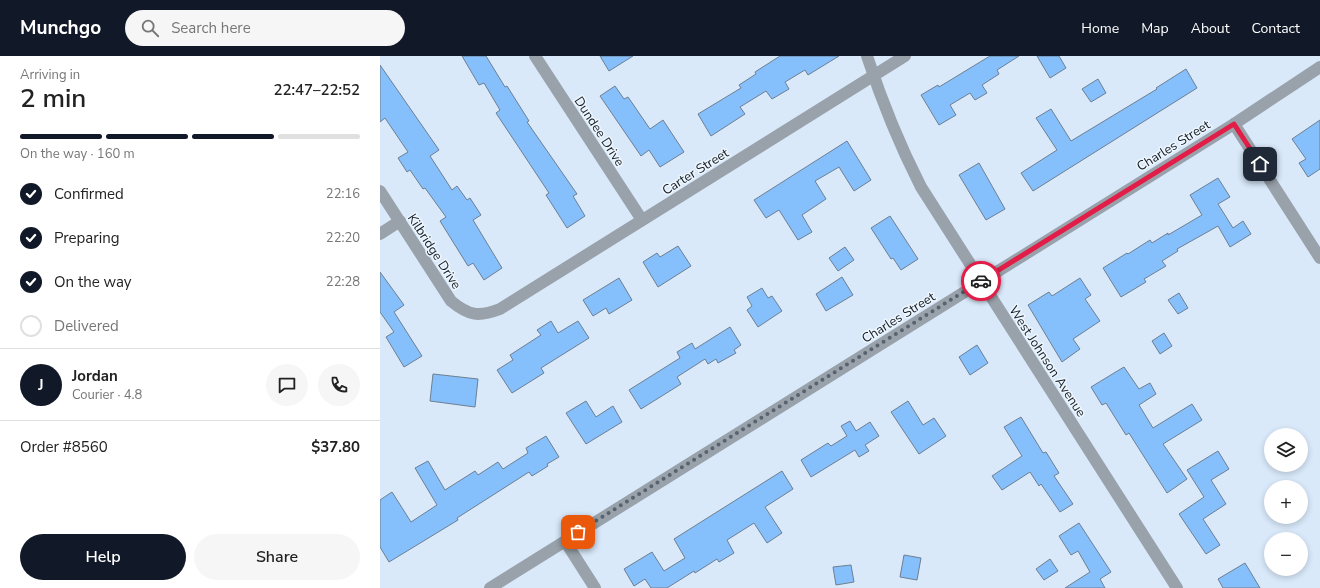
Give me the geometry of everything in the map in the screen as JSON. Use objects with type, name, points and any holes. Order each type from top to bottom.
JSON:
[{"type":"street","name":"Dundee Drive","points":[[535,56],[642,220]]},
{"type":"street","name":"West Johnson Avenue","points":[[867,56],[900,147],[918,180],[981,282],[1177,588]]},
{"type":"street","name":"Carter Street","points":[[500,309],[905,56]]},
{"type":"street","name":"Charles Street","points":[[490,588],[1234,124],[1320,67]]},
{"type":"street","points":[[1234,124],[1320,258]]},
{"type":"street","name":"Kilbridge Drive","points":[[380,191],[451,301],[461,309],[470,313],[488,314],[500,309]]},
{"type":"street","points":[[380,234],[400,222]]},
{"type":"street","points":[[565,541],[594,588]]},
{"type":"building","points":[[462,56],[486,56],[505,87],[507,86],[529,121],[527,122],[577,194],[573,196],[585,216],[567,228],[546,195],[549,193],[496,113],[500,110],[484,83],[479,85]]},
{"type":"building","points":[[600,56],[633,56],[609,71]]},
{"type":"building","points":[[780,56],[839,56],[808,75],[805,70],[785,82],[789,89],[772,99],[766,91],[740,107],[745,114],[711,136],[698,114],[741,88],[739,85],[756,74],[755,72]]},
{"type":"building","points":[[990,56],[1019,56],[997,70],[999,74],[982,85],[987,93],[975,100],[970,93],[950,105],[956,115],[939,125],[921,95],[938,85],[939,87]]},
{"type":"building","points":[[1037,56],[1059,56],[1066,68],[1050,78]]},
{"type":"building","points":[[380,65],[439,150],[430,156],[452,190],[457,186],[467,200],[470,198],[481,215],[473,220],[502,268],[484,280],[473,263],[468,266],[440,221],[446,217],[425,188],[423,189],[410,170],[407,172],[398,158],[408,152],[385,118],[380,122]]},
{"type":"building","points":[[1186,69],[1197,88],[1033,191],[1021,173],[1057,150],[1036,118],[1051,109],[1071,141],[1157,89],[1156,88]]},
{"type":"building","points":[[1098,79],[1106,93],[1091,102],[1082,89]]},
{"type":"building","points":[[615,86],[624,99],[628,97],[650,129],[663,120],[684,152],[660,167],[649,150],[641,156],[600,96]]},
{"type":"building","points":[[1320,120],[1320,169],[1308,177],[1299,163],[1306,159],[1292,139]]},
{"type":"building","points":[[847,141],[871,180],[854,191],[839,167],[815,181],[826,199],[802,215],[812,232],[798,240],[779,210],[766,218],[754,200]]},
{"type":"building","points":[[979,163],[1005,209],[986,220],[959,175]]},
{"type":"building","points":[[1218,178],[1230,197],[1218,204],[1233,228],[1243,221],[1251,234],[1230,247],[1218,226],[1177,249],[1178,251],[1162,261],[1166,266],[1144,279],[1146,282],[1121,297],[1103,268],[1150,240],[1152,243],[1202,215],[1190,195]]},
{"type":"building","points":[[890,216],[918,259],[901,270],[893,258],[891,259],[871,228]]},
{"type":"building","points":[[678,246],[691,266],[658,287],[643,262],[657,253],[660,257]]},
{"type":"building","points":[[845,247],[854,260],[838,271],[829,258]]},
{"type":"building","points":[[380,272],[404,305],[394,312],[422,356],[404,367],[386,337],[394,332],[380,312]]},
{"type":"building","points":[[842,277],[853,295],[826,311],[816,294]]},
{"type":"building","points":[[619,278],[632,300],[609,314],[606,308],[593,316],[583,300]]},
{"type":"building","points":[[1080,278],[1091,295],[1085,299],[1100,321],[1073,339],[1080,349],[1062,362],[1028,305],[1049,292],[1052,296]]},
{"type":"building","points":[[762,288],[768,298],[772,296],[782,311],[758,327],[747,310],[752,306],[747,297]]},
{"type":"building","points":[[1179,293],[1188,308],[1178,314],[1168,300]]},
{"type":"building","points":[[551,321],[558,333],[578,321],[589,338],[541,368],[544,373],[512,393],[497,370],[513,360],[510,355],[541,335],[537,330]]},
{"type":"building","points":[[730,327],[741,345],[734,350],[736,353],[718,363],[716,359],[708,364],[705,359],[677,377],[681,384],[641,409],[629,390],[680,358],[677,352],[692,343],[695,349]]},
{"type":"building","points":[[1164,333],[1172,346],[1160,354],[1152,341]]},
{"type":"building","points":[[977,345],[988,363],[970,375],[959,357]]},
{"type":"building","points":[[1124,367],[1139,389],[1150,383],[1156,394],[1139,405],[1153,428],[1192,404],[1202,420],[1163,444],[1187,479],[1167,493],[1129,433],[1126,435],[1106,403],[1102,405],[1091,387]]},
{"type":"building","points":[[433,374],[478,379],[475,407],[430,401]]},
{"type":"building","points":[[586,401],[596,417],[613,406],[622,422],[586,444],[566,413]]},
{"type":"building","points":[[908,401],[923,425],[934,418],[946,436],[919,454],[891,412]]},
{"type":"building","points":[[1021,417],[1043,453],[1046,452],[1059,473],[1054,476],[1073,504],[1060,512],[1041,484],[1039,486],[1030,472],[1002,490],[992,476],[1022,456],[1004,427]]},
{"type":"building","points":[[850,421],[856,431],[870,422],[879,436],[865,445],[869,451],[859,457],[855,450],[811,477],[801,460],[828,443],[831,446],[847,436],[841,426]]},
{"type":"building","points":[[546,436],[559,457],[547,464],[548,466],[532,476],[529,472],[457,518],[458,520],[389,562],[380,547],[380,500],[392,492],[411,522],[437,505],[415,468],[428,461],[445,490],[475,471],[478,475],[498,462],[503,469],[528,453],[526,448]]},
{"type":"building","points":[[1218,451],[1229,469],[1211,480],[1226,504],[1203,519],[1220,545],[1206,554],[1179,514],[1204,497],[1187,470]]},
{"type":"building","points":[[782,471],[793,489],[765,507],[782,533],[767,543],[754,523],[727,540],[734,553],[719,562],[717,559],[667,588],[651,588],[645,579],[634,586],[624,569],[652,552],[664,571],[685,558],[674,539]]},
{"type":"building","points":[[1079,523],[1111,572],[1100,579],[1105,588],[1065,588],[1090,572],[1078,551],[1071,555],[1059,536]]},
{"type":"building","points":[[904,555],[921,558],[917,580],[900,577]]},
{"type":"building","points":[[1050,559],[1058,571],[1044,580],[1036,569]]},
{"type":"building","points":[[1245,563],[1260,588],[1223,588],[1218,579]]},
{"type":"building","points":[[851,565],[854,582],[836,585],[833,567]]},
{"type":"way so far","points":[[578,532],[981,281]]},
{"type":"route","points":[[981,281],[1234,124],[1260,164]]}]
